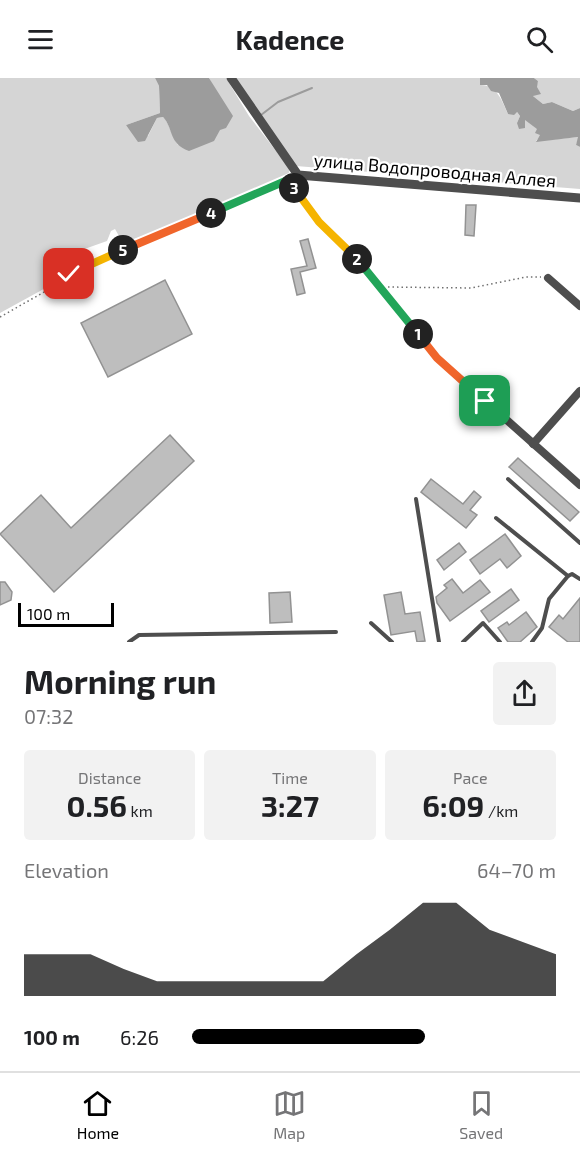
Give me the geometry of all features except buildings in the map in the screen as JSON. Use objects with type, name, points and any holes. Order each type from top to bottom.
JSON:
[{"type":"street","name":"улица Водопроводная Аллея","points":[[231,78],[294,177],[580,198]]},
{"type":"street","points":[[548,278],[580,306]]},
{"type":"street","points":[[379,286],[437,358],[580,485]]},
{"type":"street","points":[[534,444],[580,391]]},
{"type":"lane","points":[[294,177],[296,193],[319,222],[356,258],[379,286]]},
{"type":"lane","points":[[508,479],[580,543]]},
{"type":"lane","points":[[416,499],[439,642]]},
{"type":"lane","points":[[496,518],[568,576]]},
{"type":"lane","points":[[532,642],[543,628],[549,599],[568,576],[572,574],[580,579]]},
{"type":"lane","points":[[371,623],[392,642]]},
{"type":"lane","points":[[464,642],[483,623],[500,642]]},
{"type":"lane","points":[[129,642],[140,635],[336,632]]},
{"type":"path","points":[[0,317],[53,287],[69,274],[294,177]]},
{"type":"path","points":[[379,286],[471,288],[526,277],[548,278]]},
{"type":"shaded area","points":[[0,78],[155,78],[159,86],[160,113],[126,125],[148,136],[157,118],[163,117],[178,145],[220,100],[209,78],[226,78],[249,116],[290,169],[288,175],[196,217],[123,243],[115,229],[111,231],[107,241],[76,252],[77,266],[51,285],[0,313]]},
{"type":"shaded area","points":[[155,78],[209,78],[233,116],[226,128],[220,130],[214,141],[189,151],[174,140],[163,117],[157,118],[145,141],[138,142],[126,125],[160,113],[159,86]]},
{"type":"shaded area","points":[[235,78],[480,78],[481,85],[495,91],[508,114],[516,111],[520,116],[517,123],[525,119],[538,129],[541,135],[536,141],[579,137],[576,145],[580,147],[580,189],[296,166]]},
{"type":"shaded area","points":[[480,78],[534,78],[538,81],[537,87],[541,94],[533,96],[543,104],[552,102],[573,111],[580,108],[580,147],[576,145],[578,137],[536,142],[540,135],[535,133],[537,129],[525,120],[525,128],[519,129],[517,123],[520,116],[517,112],[514,115],[508,114],[499,93],[491,91],[487,85],[480,85]]},
{"type":"shaded area","points":[[534,78],[580,78],[580,108],[573,111],[552,102],[543,104],[533,96],[538,81]]},
{"type":"waterway","points":[[261,115],[278,102],[312,88]]},
{"type":"route","points":[[69,274],[290,179],[296,193],[319,222],[356,258],[437,358],[485,401]]}]
